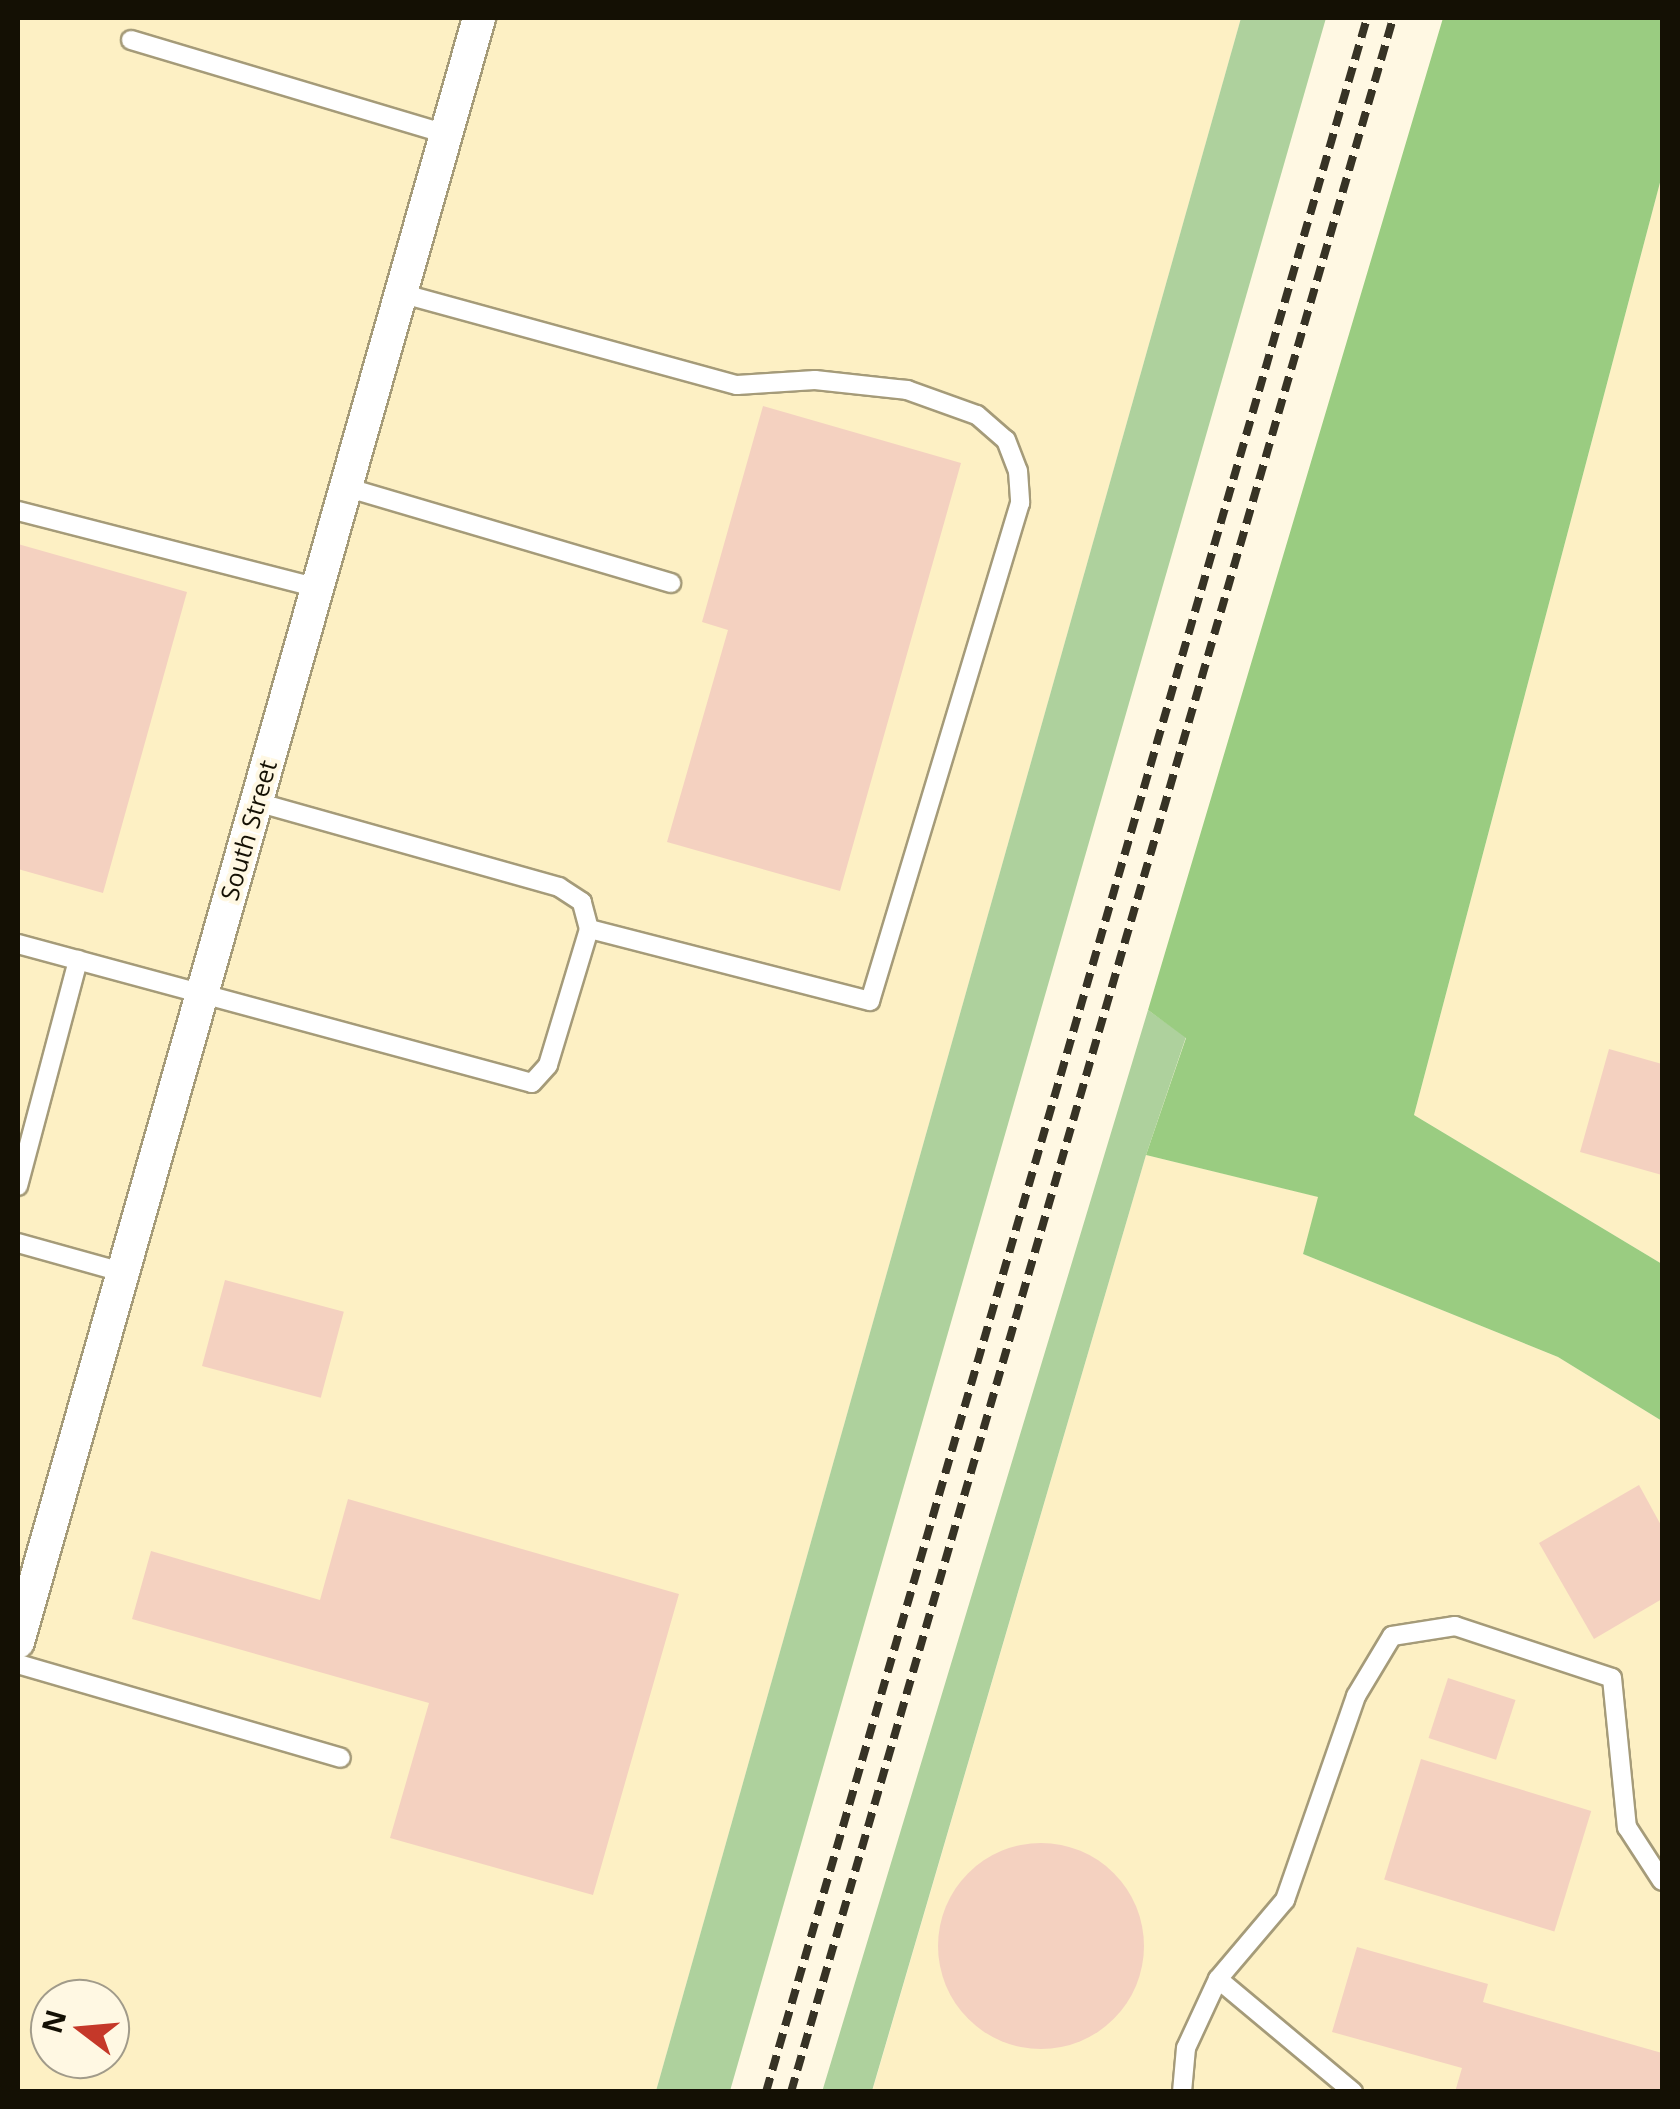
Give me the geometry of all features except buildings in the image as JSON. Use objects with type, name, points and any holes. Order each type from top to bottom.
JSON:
[{"type":"street","name":"South Street","points":[[18,1642],[479,18]]},
{"type":"lane","points":[[131,40],[446,134]]},
{"type":"lane","points":[[400,293],[738,385],[815,380],[907,390],[978,415],[1006,440],[1018,470],[1020,503],[870,1001],[590,929]]},
{"type":"lane","points":[[345,487],[672,583]]},
{"type":"lane","points":[[18,511],[317,588]]},
{"type":"lane","points":[[18,944],[532,1083],[548,1065],[590,929],[582,902],[559,887],[256,802]]},
{"type":"lane","points":[[18,1186],[78,960]]},
{"type":"lane","points":[[18,1244],[122,1272]]},
{"type":"lane","points":[[1182,2092],[1186,2048],[1218,1979],[1285,1900],[1356,1696],[1392,1636],[1455,1626],[1612,1678],[1628,1827],[1662,1881]]},
{"type":"lane","points":[[18,1664],[341,1758]]},
{"type":"lane","points":[[1218,1979],[1352,2092]]},
{"type":"shaded area","points":[[18,18],[1241,18],[656,2091],[18,2091]]},
{"type":"shaded area","points":[[1662,175],[1662,1264],[1414,1115]]},
{"type":"shaded area","points":[[1146,1155],[1319,1197],[1303,1254],[1558,1357],[1662,1421],[1662,2091],[872,2092]]},
{"type":"green space","points":[[1241,18],[1326,18],[730,2091],[656,2091]]},
{"type":"green space","points":[[1443,18],[1662,18],[1662,175],[1414,1115],[1662,1264],[1662,1421],[1558,1357],[1303,1254],[1318,1197],[1146,1155],[1186,1038],[1148,1010]]},
{"type":"green space","points":[[1148,1010],[1186,1037],[1146,1155],[872,2091],[822,2092]]},
{"type":"railway","points":[[766,2092],[1367,18]]},
{"type":"railway","points":[[791,2092],[1393,18]]}]
